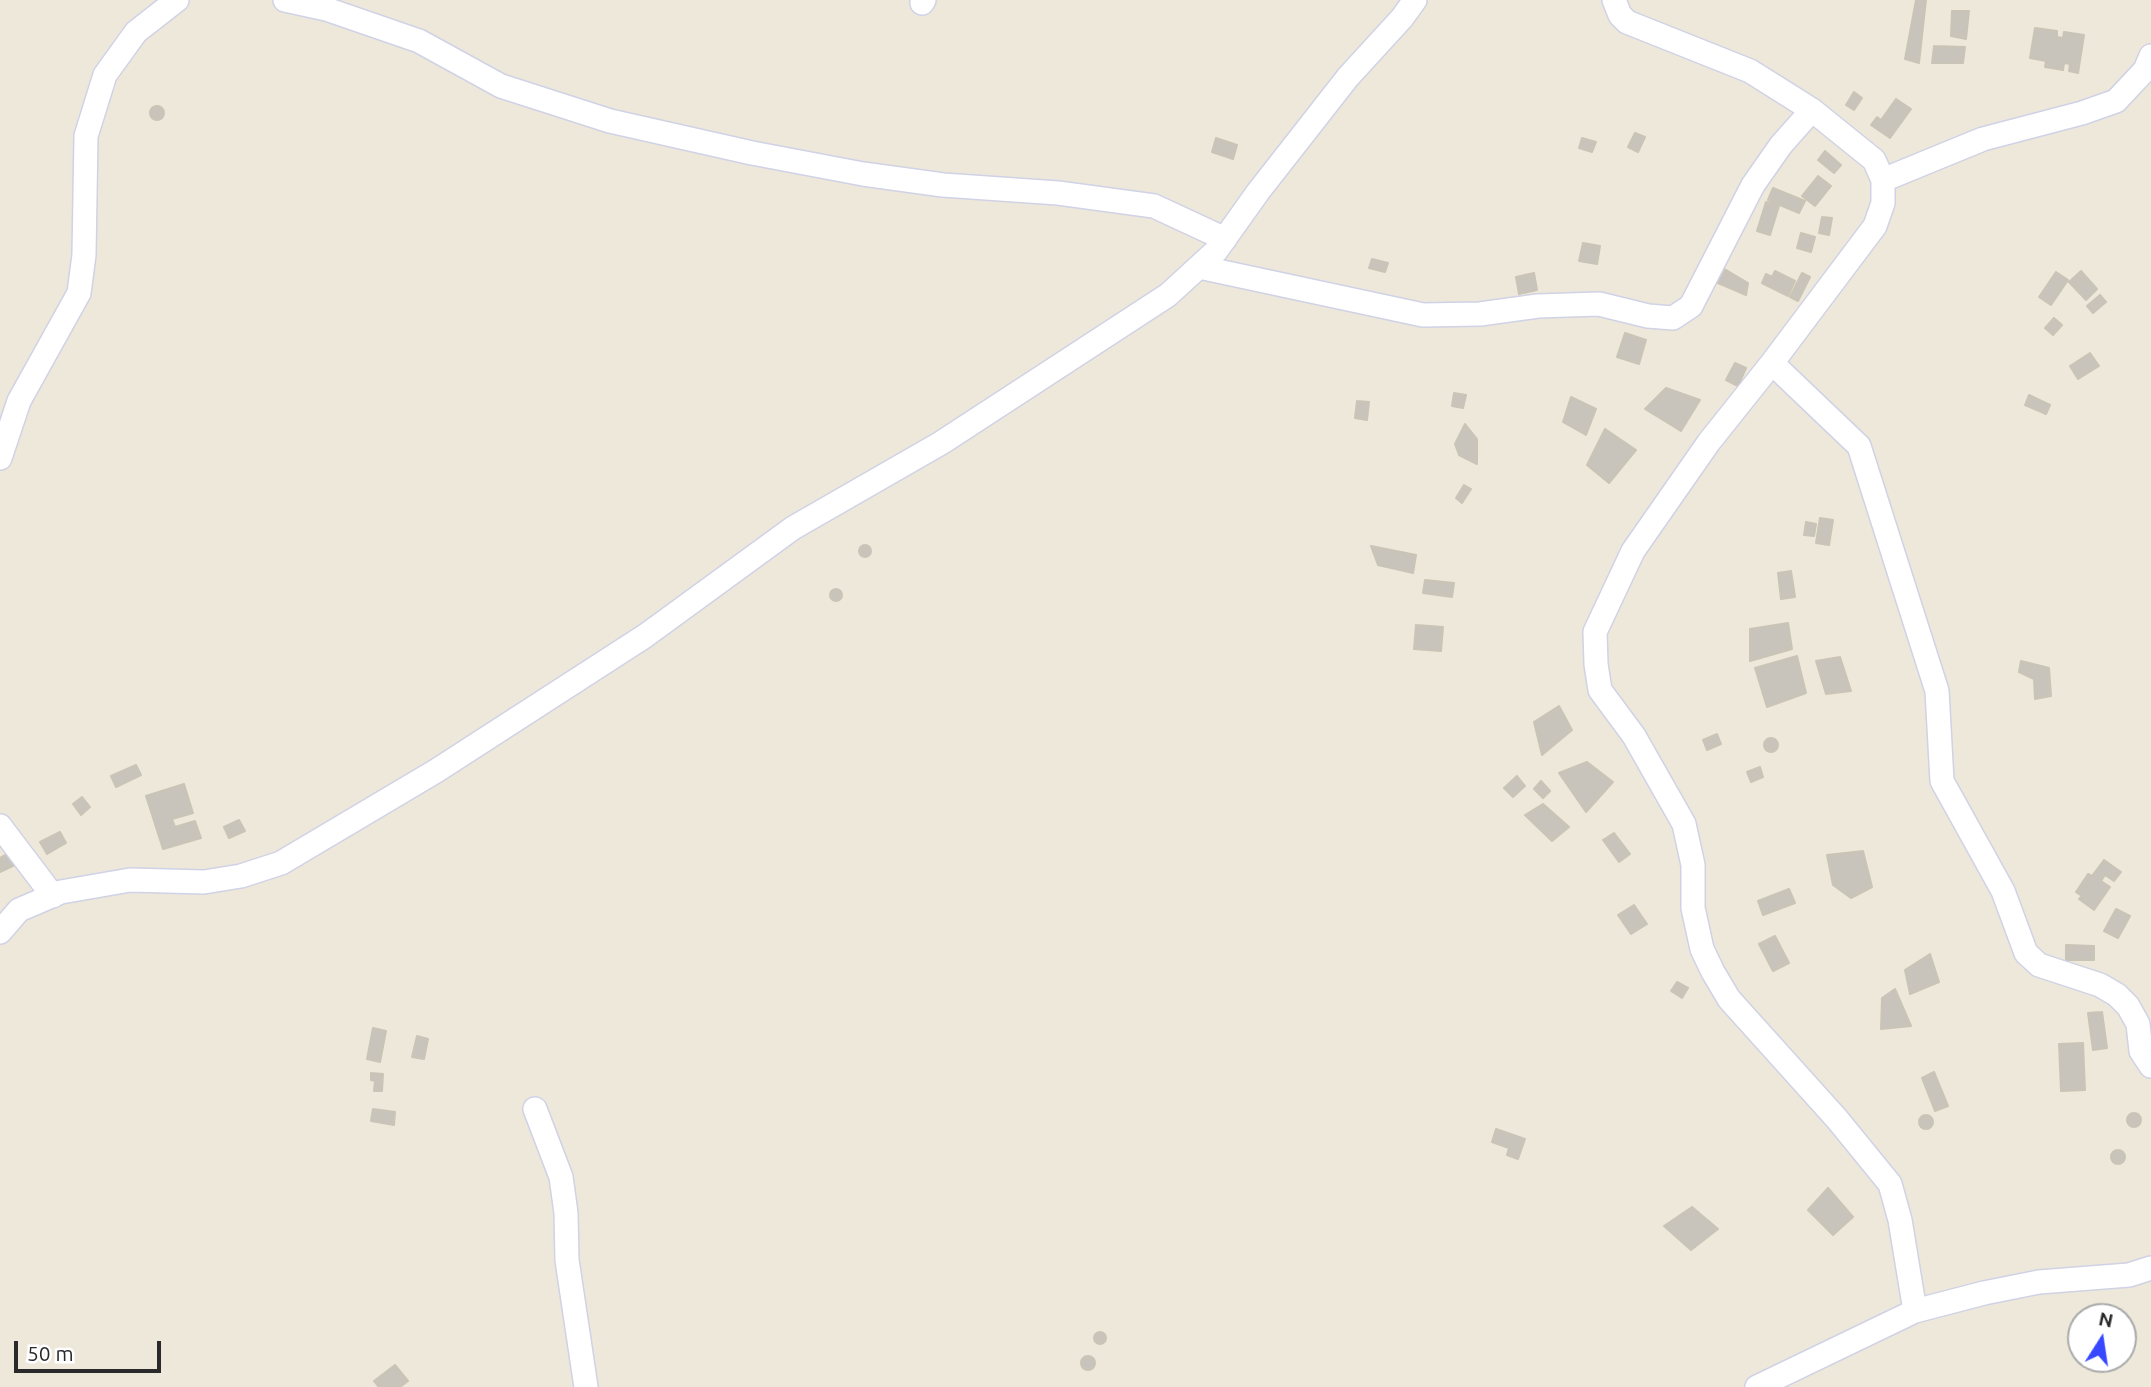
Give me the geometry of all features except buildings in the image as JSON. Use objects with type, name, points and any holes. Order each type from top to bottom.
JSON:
[{"type":"street","points":[[0,458],[19,401],[79,293],[84,255],[86,136],[105,75],[136,32],[177,0]]},
{"type":"street","points":[[285,0],[326,9],[419,41],[501,86],[610,121],[752,153],[863,174],[943,185],[1058,193],[1154,206],[1225,239]]},
{"type":"street","points":[[0,932],[19,910],[61,892],[130,880],[204,882],[241,876],[281,863],[436,771],[645,636],[793,528],[941,443],[1168,295],[1216,251],[1258,192],[1348,78],[1415,0]]},
{"type":"street","points":[[1614,0],[1620,15],[1627,22],[1750,71],[1812,110],[1874,160],[1883,180],[1882,204],[1875,226],[1709,442],[1633,551],[1595,632],[1600,690],[1634,736],[1684,824],[1693,865],[1693,908],[1702,949],[1729,999],[1837,1119],[1890,1184],[1900,1220],[1915,1311]]},
{"type":"street","points":[[1883,180],[1983,139],[2082,113],[2116,101],[2144,70],[2151,56]]},
{"type":"street","points":[[1199,267],[1423,315],[1479,314],[1538,306],[1599,304],[1648,316],[1673,318],[1691,306],[1753,185],[1812,110]]},
{"type":"street","points":[[1772,363],[1859,446],[1937,691],[1942,781],[2003,891],[2026,953],[2039,965],[2100,985],[2117,995],[2128,1006],[2138,1024],[2141,1051],[2151,1066]]},
{"type":"street","points":[[0,826],[52,896]]},
{"type":"street","points":[[535,1109],[561,1177],[566,1213],[567,1260],[586,1387]]},
{"type":"street","points":[[1756,1387],[1915,1311],[2039,1282],[2129,1275],[2151,1268]]}]
